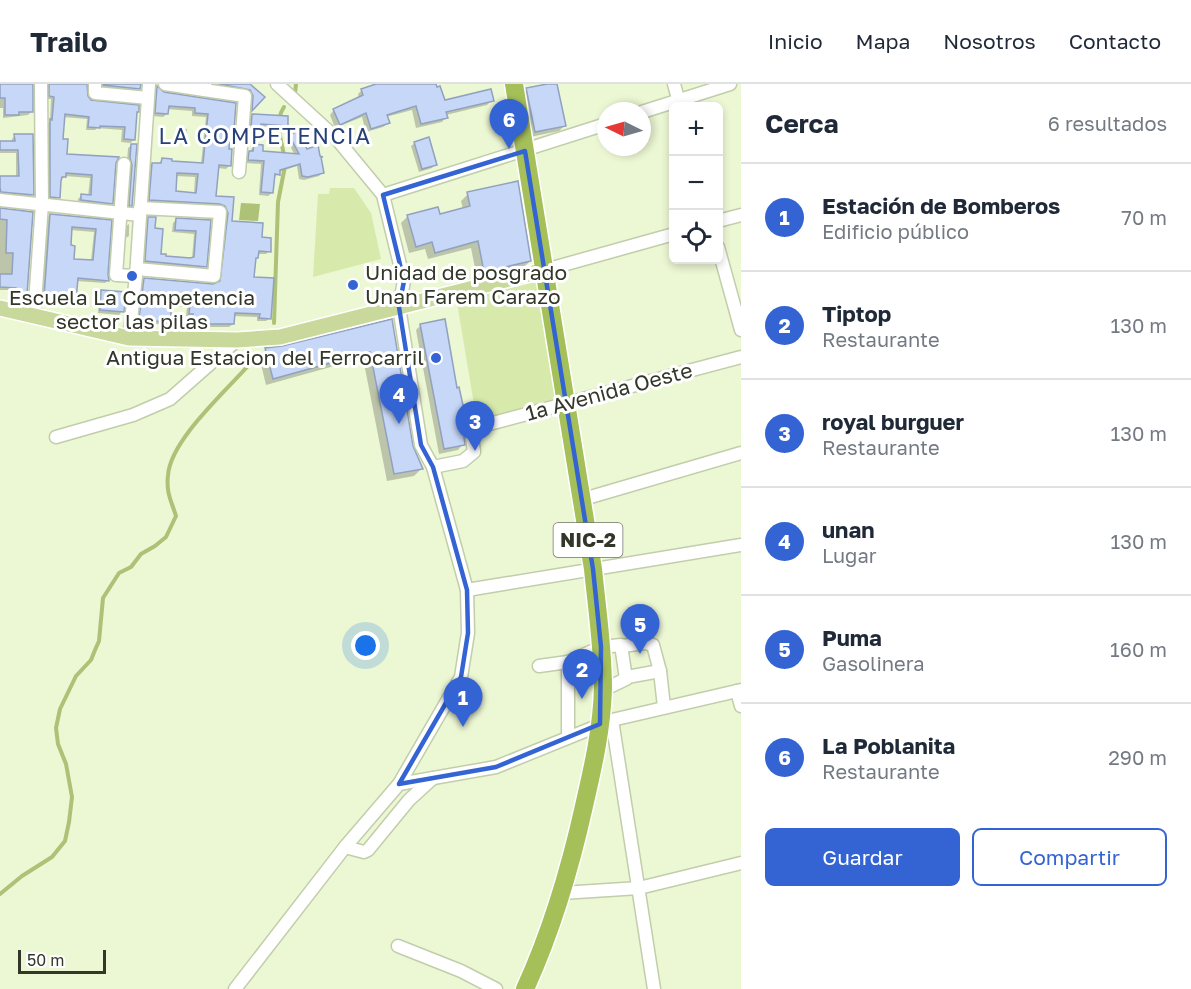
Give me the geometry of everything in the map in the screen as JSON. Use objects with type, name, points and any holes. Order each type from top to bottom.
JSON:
[{"type":"highway","name":"NIC-2","points":[[514,84],[593,569],[602,647],[606,722],[562,892],[551,927],[525,989]]},
{"type":"main road","points":[[0,308],[129,338],[237,340],[280,337],[545,270]]},
{"type":"street","points":[[34,317],[42,204],[41,84]]},
{"type":"street","points":[[95,84],[94,93],[148,98]]},
{"type":"street","points":[[129,338],[136,273],[149,84]]},
{"type":"street","points":[[165,84],[205,87],[245,96],[239,172]]},
{"type":"street","points":[[235,989],[345,847],[399,784],[460,677],[468,633],[466,590],[433,467],[421,445],[399,307],[404,281],[383,195],[336,138],[278,84]]},
{"type":"street","points":[[674,84],[680,102]]},
{"type":"street","points":[[683,102],[730,84]]},
{"type":"street","points":[[651,110],[669,106]]},
{"type":"street","points":[[383,195],[597,127]]},
{"type":"street","points":[[0,200],[120,213],[219,212],[214,276],[136,273],[116,275],[120,213],[124,164]]},
{"type":"street","points":[[723,220],[741,215]]},
{"type":"street","points":[[545,270],[669,235]]},
{"type":"street","points":[[723,264],[741,330]]},
{"type":"street","points":[[56,437],[133,415],[170,399],[237,340]]},
{"type":"street","name":"1a Avenida Oeste","points":[[433,467],[463,462],[474,452],[472,437],[478,427],[741,357]]},
{"type":"street","points":[[580,500],[741,453]]},
{"type":"street","points":[[466,590],[741,545]]},
{"type":"street","points":[[539,666],[568,662],[602,647],[645,643],[653,645],[660,671],[664,707]]},
{"type":"street","points":[[622,646],[627,677]]},
{"type":"street","points":[[568,662],[568,737]]},
{"type":"street","points":[[603,690],[625,681],[627,677],[660,671]]},
{"type":"street","points":[[399,784],[496,767],[606,722],[664,707],[739,690],[741,706]]},
{"type":"street","points":[[606,722],[639,888],[654,989]]},
{"type":"street","points":[[345,847],[364,852],[368,850],[409,800],[433,778]]},
{"type":"street","points":[[562,892],[639,888],[741,863]]},
{"type":"street","points":[[398,946],[461,971],[489,988]]},
{"type":"highlighted area","points":[[525,151],[593,569],[601,647],[600,724],[496,767],[399,784],[461,677],[468,633],[467,590],[433,467],[421,445],[399,307],[404,281],[383,195]]},
{"type":"shaded area","points":[[330,188],[354,188],[371,213],[381,259],[313,277],[318,194],[329,194]]},
{"type":"shaded area","points":[[241,203],[260,204],[258,221],[239,220]]},
{"type":"shaded area","points":[[541,277],[558,399],[477,422],[456,297]]},
{"type":"building","points":[[0,84],[33,84],[33,112],[5,115],[5,98],[0,98]]},
{"type":"building","points":[[49,84],[87,84],[88,96],[91,100],[139,105],[135,140],[124,139],[125,127],[88,127],[89,117],[65,114],[63,139],[68,139],[67,154],[119,157],[116,163],[113,204],[81,200],[81,194],[91,195],[92,175],[66,173],[66,177],[62,177],[61,181],[60,198],[50,197],[50,119],[52,120],[54,97],[49,96]]},
{"type":"building","points":[[103,84],[141,84],[140,89]]},
{"type":"building","points":[[220,84],[250,84],[265,97],[252,111],[253,96],[250,90]]},
{"type":"building","points":[[376,84],[436,84],[437,87],[440,86],[445,100],[491,89],[494,101],[446,112],[448,118],[421,124],[416,106],[387,115],[390,123],[371,129],[366,113],[340,125],[333,109],[363,95],[361,89]]},
{"type":"building","points":[[557,84],[566,126],[535,132],[526,88]]},
{"type":"building","points":[[157,86],[164,92],[236,103],[234,130],[231,130],[229,149],[232,149],[231,166],[219,165],[216,196],[234,197],[232,221],[263,223],[262,237],[271,238],[271,252],[259,251],[254,277],[274,278],[271,319],[259,318],[260,314],[235,313],[234,324],[192,324],[193,314],[189,314],[190,305],[172,303],[170,323],[139,319],[144,278],[213,284],[220,281],[228,213],[225,206],[220,204],[149,200],[152,163],[161,163],[162,158],[203,163],[208,114],[195,113],[195,108],[169,106],[168,114],[155,113]],"holes":[[[177,173],[198,174],[196,193],[176,191]]]},
{"type":"building","points":[[252,114],[288,116],[288,126],[261,124],[261,130],[251,129]]},
{"type":"building","points":[[298,131],[307,149],[318,145],[320,156],[323,157],[321,157],[324,173],[308,177],[302,176],[300,164],[280,170],[280,175],[275,174],[273,193],[261,192],[264,161],[248,160],[249,151],[253,151],[254,144],[263,145],[263,151],[299,154],[289,135]]},
{"type":"building","points":[[14,134],[33,134],[34,195],[1,192],[0,176],[19,176],[18,150],[0,150],[0,141],[15,141]]},
{"type":"building","points":[[429,137],[437,165],[422,169],[414,142]]},
{"type":"building","points":[[131,144],[137,144],[132,206],[129,206],[132,165]]},
{"type":"building","points":[[518,181],[531,261],[484,272],[478,241],[435,253],[432,242],[416,247],[407,215],[438,207],[440,214],[470,206],[467,192]]},
{"type":"building","points":[[0,208],[33,212],[27,294],[16,293],[16,288],[0,287],[0,274],[12,274],[13,253],[6,253],[7,220],[0,219]]},
{"type":"building","points":[[50,214],[112,220],[109,281],[78,278],[76,301],[44,297]],"holes":[[[72,227],[96,229],[93,260],[74,259],[75,246],[71,245]]]},
{"type":"building","points":[[148,217],[156,217],[155,228],[163,229],[161,254],[190,258],[194,257],[196,231],[175,230],[176,218],[211,220],[207,267],[145,261]]},
{"type":"building","points":[[101,290],[126,292],[124,312],[100,310]]},
{"type":"building","points":[[392,319],[413,446],[423,469],[394,474],[370,352],[273,379],[265,348],[282,346]]},
{"type":"building","points":[[445,319],[457,388],[459,387],[468,428],[464,437],[465,445],[444,449],[420,324]]},
{"type":"waterway","points":[[295,93],[296,84]]},
{"type":"waterway","points":[[284,107],[279,119],[284,155]]},
{"type":"waterway","points":[[274,323],[278,202],[285,166]]},
{"type":"waterway","points":[[0,894],[22,876],[52,857],[65,841],[72,797],[56,728],[60,709],[76,676],[91,660],[99,641],[103,598],[119,573],[131,567],[141,554],[166,537],[176,516],[169,496],[168,475],[179,445],[203,414],[254,359]]},
{"type":"place","name":"La Poblanita","points":[[509,149]]},
{"type":"place","name":"Escuela La Competencia sector las pilas","points":[[132,276]]},
{"type":"place","name":"Unidad de posgrado Unan Farem Carazo","points":[[353,285]]},
{"type":"place","name":"Antigua Estacion del Ferrocarril","points":[[436,358]]},
{"type":"place","name":"unan","points":[[399,424]]},
{"type":"place","name":"royal burguer","points":[[475,451]]},
{"type":"place","name":"Puma","points":[[640,654]]},
{"type":"place","name":"Tiptop","points":[[582,699]]},
{"type":"place","name":"Estación de Bomberos","points":[[463,727]]},
{"type":"district","name":"LA COMPETENCIA","points":[[265,136]]}]
